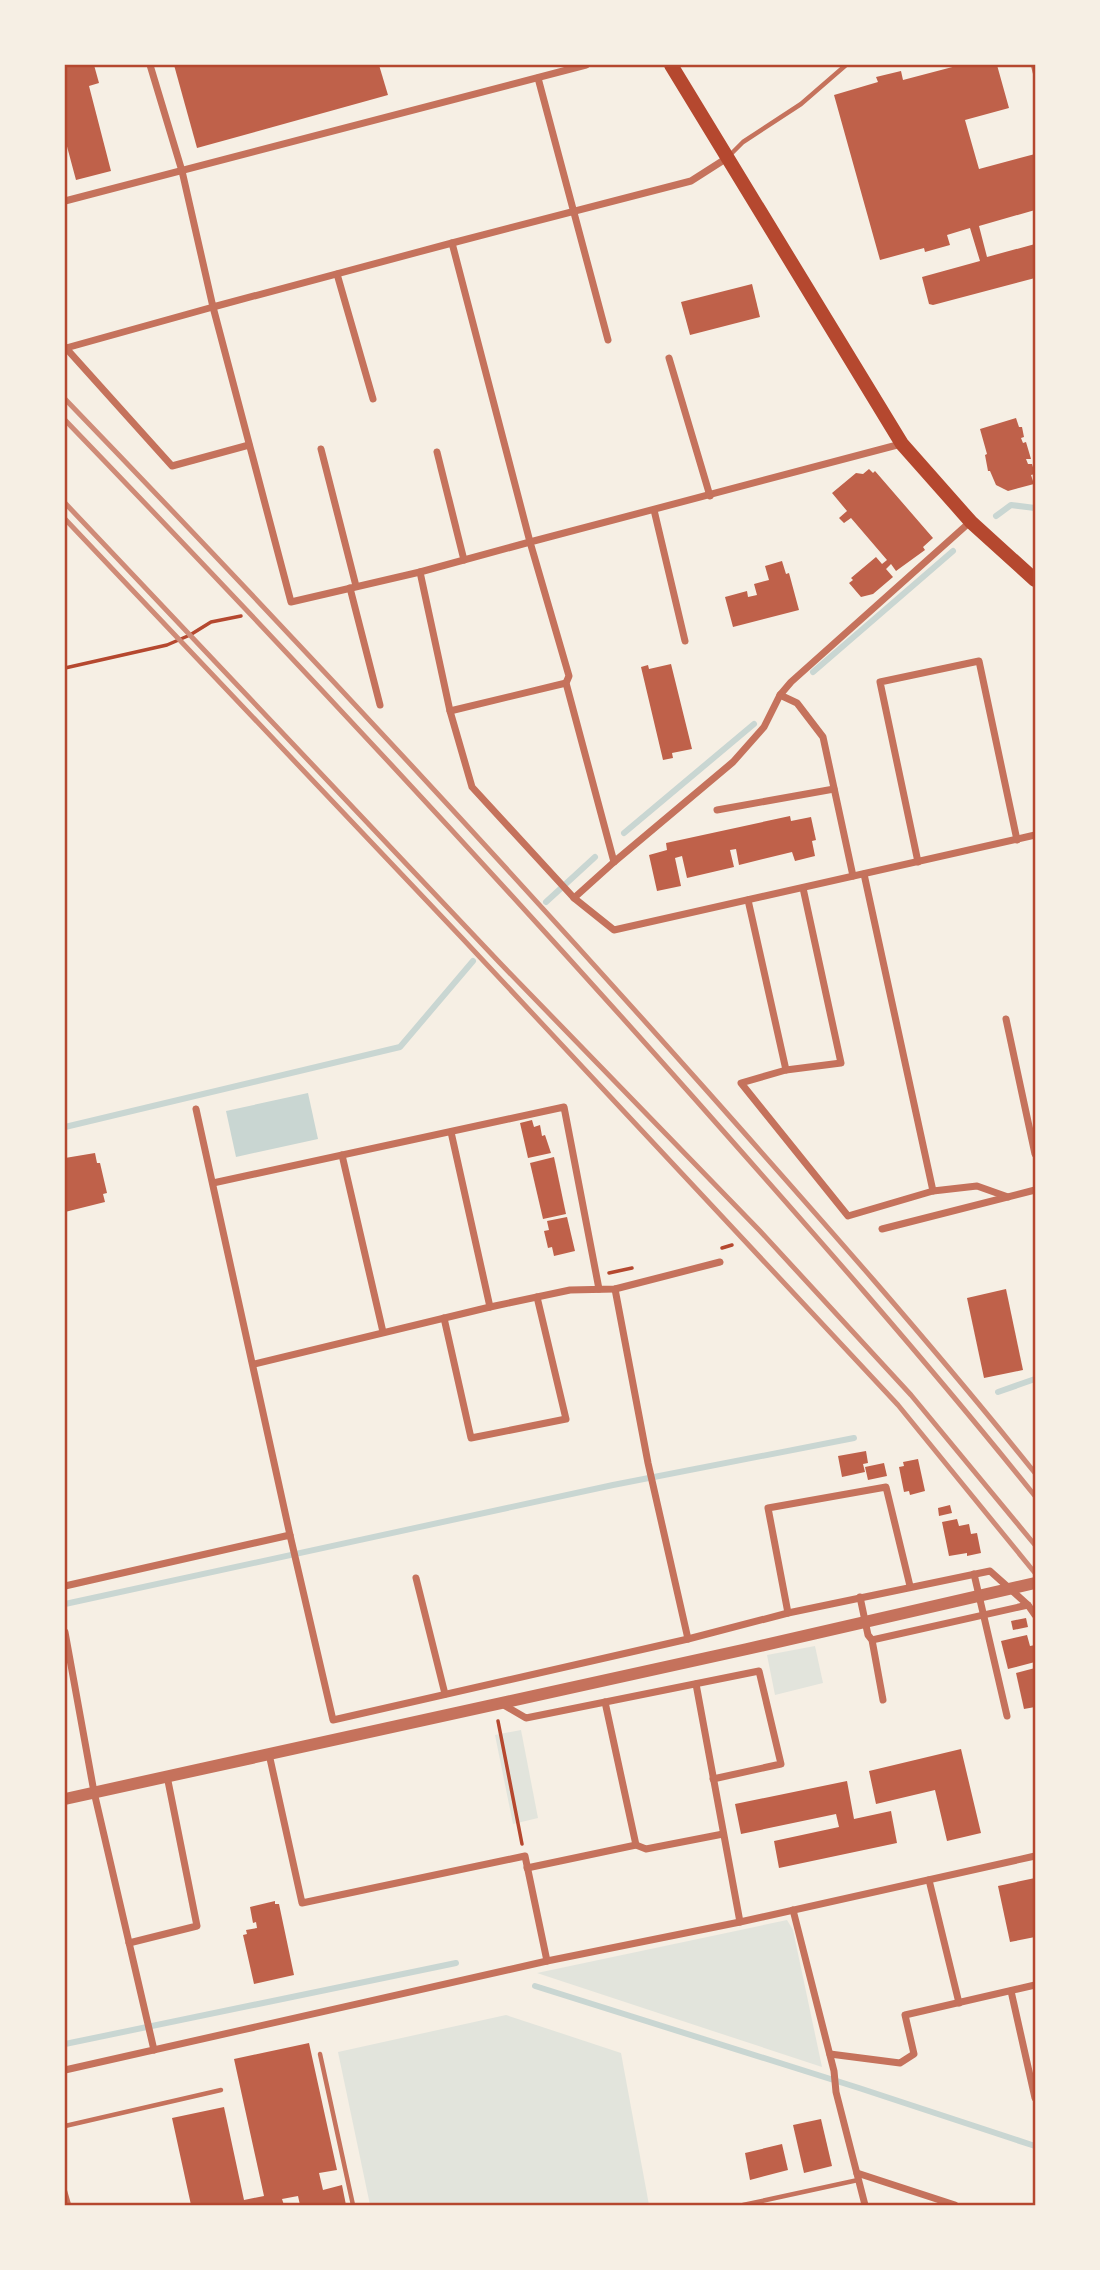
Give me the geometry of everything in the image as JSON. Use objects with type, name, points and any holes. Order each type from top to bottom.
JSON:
[{"type":"main road","points":[[671,65],[902,444],[971,522],[1035,580]]},
{"type":"street","points":[[150,65],[182,171],[213,307],[291,602],[420,572],[902,444]]},
{"type":"street","points":[[65,201],[586,65]]},
{"type":"street","points":[[538,78],[608,340]]},
{"type":"street","points":[[249,445],[172,466],[65,347],[691,181],[727,158]]},
{"type":"street","points":[[452,243],[530,542],[569,676],[566,683],[614,862]]},
{"type":"street","points":[[337,274],[373,399]]},
{"type":"street","points":[[669,358],[710,496]]},
{"type":"street","points":[[321,449],[380,705]]},
{"type":"street","points":[[437,452],[464,560]]},
{"type":"street","points":[[654,510],[685,641]]},
{"type":"street","points":[[574,898],[733,762],[764,727],[780,695],[792,682],[971,522]]},
{"type":"street","points":[[420,572],[450,711],[472,787],[574,898],[614,930],[1035,835]]},
{"type":"street","points":[[918,862],[880,682],[979,661],[1017,839]]},
{"type":"street","points":[[450,711],[566,683]]},
{"type":"street","points":[[780,695],[797,703],[822,737],[853,877]]},
{"type":"street","points":[[717,810],[834,789]]},
{"type":"street","points":[[864,874],[933,1191]]},
{"type":"street","points":[[803,888],[841,1063],[786,1070],[741,1083],[848,1216],[933,1191],[977,1186],[1008,1197]]},
{"type":"street","points":[[748,900],[786,1070]]},
{"type":"street","points":[[1006,1018],[1035,1154]]},
{"type":"street","points":[[213,1182],[564,1107],[599,1289]]},
{"type":"street","points":[[196,1109],[333,1720],[688,1639],[788,1613],[990,1571],[1028,1605],[1035,1615]]},
{"type":"street","points":[[451,1132],[490,1307]]},
{"type":"street","points":[[342,1155],[383,1332]]},
{"type":"street","points":[[882,1229],[1035,1190]]},
{"type":"street","points":[[254,1364],[490,1307],[570,1290],[615,1289],[720,1262]]},
{"type":"street","points":[[615,1289],[648,1463],[688,1639]]},
{"type":"street","points":[[444,1318],[471,1438],[565,1419],[537,1297]]},
{"type":"street","points":[[788,1613],[768,1508],[886,1487],[910,1586]]},
{"type":"street","points":[[65,1586],[290,1535]]},
{"type":"street","points":[[974,1574],[1007,1716]]},
{"type":"street","points":[[416,1578],[445,1694]]},
{"type":"street","points":[[65,1799],[1035,1583]]},
{"type":"street","points":[[860,1597],[867,1635],[872,1640],[883,1700]]},
{"type":"street","points":[[872,1640],[1028,1605]]},
{"type":"street","points":[[65,1632],[94,1792],[154,2050]]},
{"type":"street","points":[[500,1703],[526,1718],[759,1671],[781,1764],[713,1779]]},
{"type":"street","points":[[696,1684],[740,1922]]},
{"type":"street","points":[[605,1702],[636,1845]]},
{"type":"street","points":[[269,1754],[302,1903],[524,1856],[547,1961]]},
{"type":"street","points":[[129,1943],[197,1926],[167,1776]]},
{"type":"street","points":[[527,1868],[636,1845],[646,1849],[723,1834]]},
{"type":"street","points":[[65,2070],[547,1961],[740,1922],[1035,1856]]},
{"type":"street","points":[[929,1880],[959,2003]]},
{"type":"street","points":[[793,1910],[865,2205]]},
{"type":"street","points":[[830,2054],[900,2063],[914,2054],[905,2015],[1035,1985]]},
{"type":"street","points":[[1011,1991],[1035,2098]]},
{"type":"street","points":[[858,2176],[955,2205]]},
{"type":"lane","points":[[727,158],[743,142],[801,104],[846,65]]},
{"type":"lane","points":[[1033,65],[1035,73]]},
{"type":"lane","points":[[320,2054],[353,2205]]},
{"type":"lane","points":[[65,2126],[221,2090]]},
{"type":"lane","points":[[743,2205],[858,2176]]},
{"type":"lane","points":[[65,2191],[69,2205]]},
{"type":"path","points":[[65,668],[167,645],[211,622],[241,616]]},
{"type":"path","points":[[501,1734],[524,1856]]},
{"type":"shaded area","points":[[308,1093],[318,1139],[236,1157],[226,1111]]},
{"type":"shaded area","points":[[815,1646],[823,1683],[775,1695],[767,1655]]},
{"type":"shaded area","points":[[521,1730],[538,1818],[513,1824],[495,1735]]},
{"type":"shaded area","points":[[787,1920],[793,1930],[822,2067],[537,1973]]},
{"type":"shaded area","points":[[506,2015],[621,2053],[649,2205],[370,2205],[338,2052]]},
{"type":"building","points":[[65,65],[94,65],[99,83],[89,86],[111,171],[76,180],[65,139]]},
{"type":"building","points":[[174,65],[379,65],[388,95],[197,148]]},
{"type":"building","points":[[960,65],[997,65],[1009,108],[965,120],[979,169],[1035,154],[1035,210],[979,226],[987,257],[1035,244],[1035,278],[933,305],[929,304],[922,277],[980,261],[970,228],[947,235],[950,245],[925,252],[924,248],[880,260],[834,95],[878,82],[876,77],[901,71],[903,80]]},
{"type":"building","points":[[752,284],[760,317],[690,335],[681,302]]},
{"type":"building","points":[[1016,418],[1019,427],[1022,427],[1024,437],[1021,438],[1023,443],[1026,442],[1031,459],[1026,459],[1028,464],[1032,464],[1034,484],[1008,491],[996,485],[988,471],[987,454],[980,429]]},
{"type":"building","points":[[869,469],[873,473],[875,471],[933,538],[923,547],[925,550],[896,571],[891,564],[886,569],[893,577],[873,594],[861,597],[849,583],[853,580],[851,578],[876,557],[882,564],[887,560],[851,518],[844,523],[839,518],[847,511],[832,493],[856,473],[863,474]]},
{"type":"building","points":[[782,561],[786,574],[789,573],[799,610],[733,627],[725,597],[747,591],[748,597],[757,595],[754,584],[769,580],[765,566]]},
{"type":"building","points":[[671,664],[692,749],[672,753],[673,758],[663,760],[641,667],[648,665],[649,669]]},
{"type":"building","points":[[790,816],[791,821],[811,817],[816,840],[812,841],[815,856],[795,861],[792,852],[739,865],[736,849],[730,850],[734,867],[687,878],[682,856],[675,858],[681,886],[657,891],[649,855],[667,850],[666,843]]},
{"type":"building","points":[[532,1120],[534,1127],[540,1125],[542,1136],[545,1135],[551,1153],[528,1158],[520,1123]]},
{"type":"building","points":[[95,1153],[107,1193],[103,1194],[105,1202],[65,1212],[65,1158]]},
{"type":"building","points":[[554,1157],[566,1214],[543,1219],[530,1163]]},
{"type":"building","points":[[567,1217],[575,1251],[554,1256],[552,1247],[548,1248],[544,1231],[549,1230],[547,1221]]},
{"type":"building","points":[[1006,1289],[1023,1370],[984,1378],[967,1298]]},
{"type":"building","points":[[866,1451],[868,1463],[863,1464],[865,1472],[842,1477],[838,1456]]},
{"type":"building","points":[[918,1459],[925,1491],[910,1495],[909,1491],[904,1492],[899,1467],[904,1466],[903,1462]]},
{"type":"building","points":[[884,1463],[887,1476],[868,1480],[865,1467]]},
{"type":"building","points":[[950,1505],[952,1513],[939,1516],[938,1508]]},
{"type":"building","points":[[957,1519],[959,1526],[969,1524],[971,1534],[977,1533],[981,1553],[949,1556],[942,1522]]},
{"type":"building","points":[[1026,1618],[1028,1627],[1013,1630],[1011,1621]]},
{"type":"building","points":[[1027,1635],[1030,1646],[1035,1645],[1035,1662],[1008,1669],[1001,1641]]},
{"type":"building","points":[[1035,1668],[1035,1707],[1024,1709],[1016,1673]]},
{"type":"building","points":[[961,1749],[981,1833],[947,1841],[935,1790],[876,1804],[869,1771]]},
{"type":"building","points":[[847,1781],[854,1819],[891,1811],[897,1843],[779,1868],[774,1841],[839,1827],[836,1814],[741,1834],[735,1804]]},
{"type":"building","points":[[1035,1878],[1035,1937],[1010,1942],[998,1886]]},
{"type":"building","points":[[275,1901],[275,1904],[279,1904],[294,1975],[254,1984],[243,1935],[247,1934],[246,1930],[257,1928],[256,1922],[253,1923],[250,1907]]},
{"type":"building","points":[[309,2043],[337,2170],[319,2173],[323,2190],[342,2185],[346,2205],[300,2205],[298,2196],[282,2199],[284,2205],[191,2205],[172,2118],[224,2107],[244,2200],[264,2196],[234,2059]]},
{"type":"building","points":[[821,2119],[832,2166],[804,2173],[793,2125]]},
{"type":"building","points":[[782,2144],[788,2170],[750,2180],[745,2153]]},
{"type":"waterway","points":[[996,516],[1011,505],[1035,508]]},
{"type":"waterway","points":[[813,672],[953,551]]},
{"type":"waterway","points":[[624,833],[754,724]]},
{"type":"waterway","points":[[546,902],[595,857]]},
{"type":"waterway","points":[[65,1127],[400,1047],[473,961]]},
{"type":"waterway","points":[[998,1392],[1035,1379]]},
{"type":"waterway","points":[[65,1604],[613,1485],[854,1438]]},
{"type":"waterway","points":[[65,2044],[456,1963]]},
{"type":"waterway","points":[[535,1986],[1035,2146]]},
{"type":"railway","points":[[65,399],[390,742],[550,916],[874,1280],[1035,1473]]},
{"type":"railway","points":[[65,420],[383,756],[617,1012],[867,1295],[1035,1496]]},
{"type":"railway","points":[[65,503],[500,963],[760,1231],[911,1395],[1035,1545]]},
{"type":"railway","points":[[65,519],[462,938],[898,1405],[1035,1573]]}]
